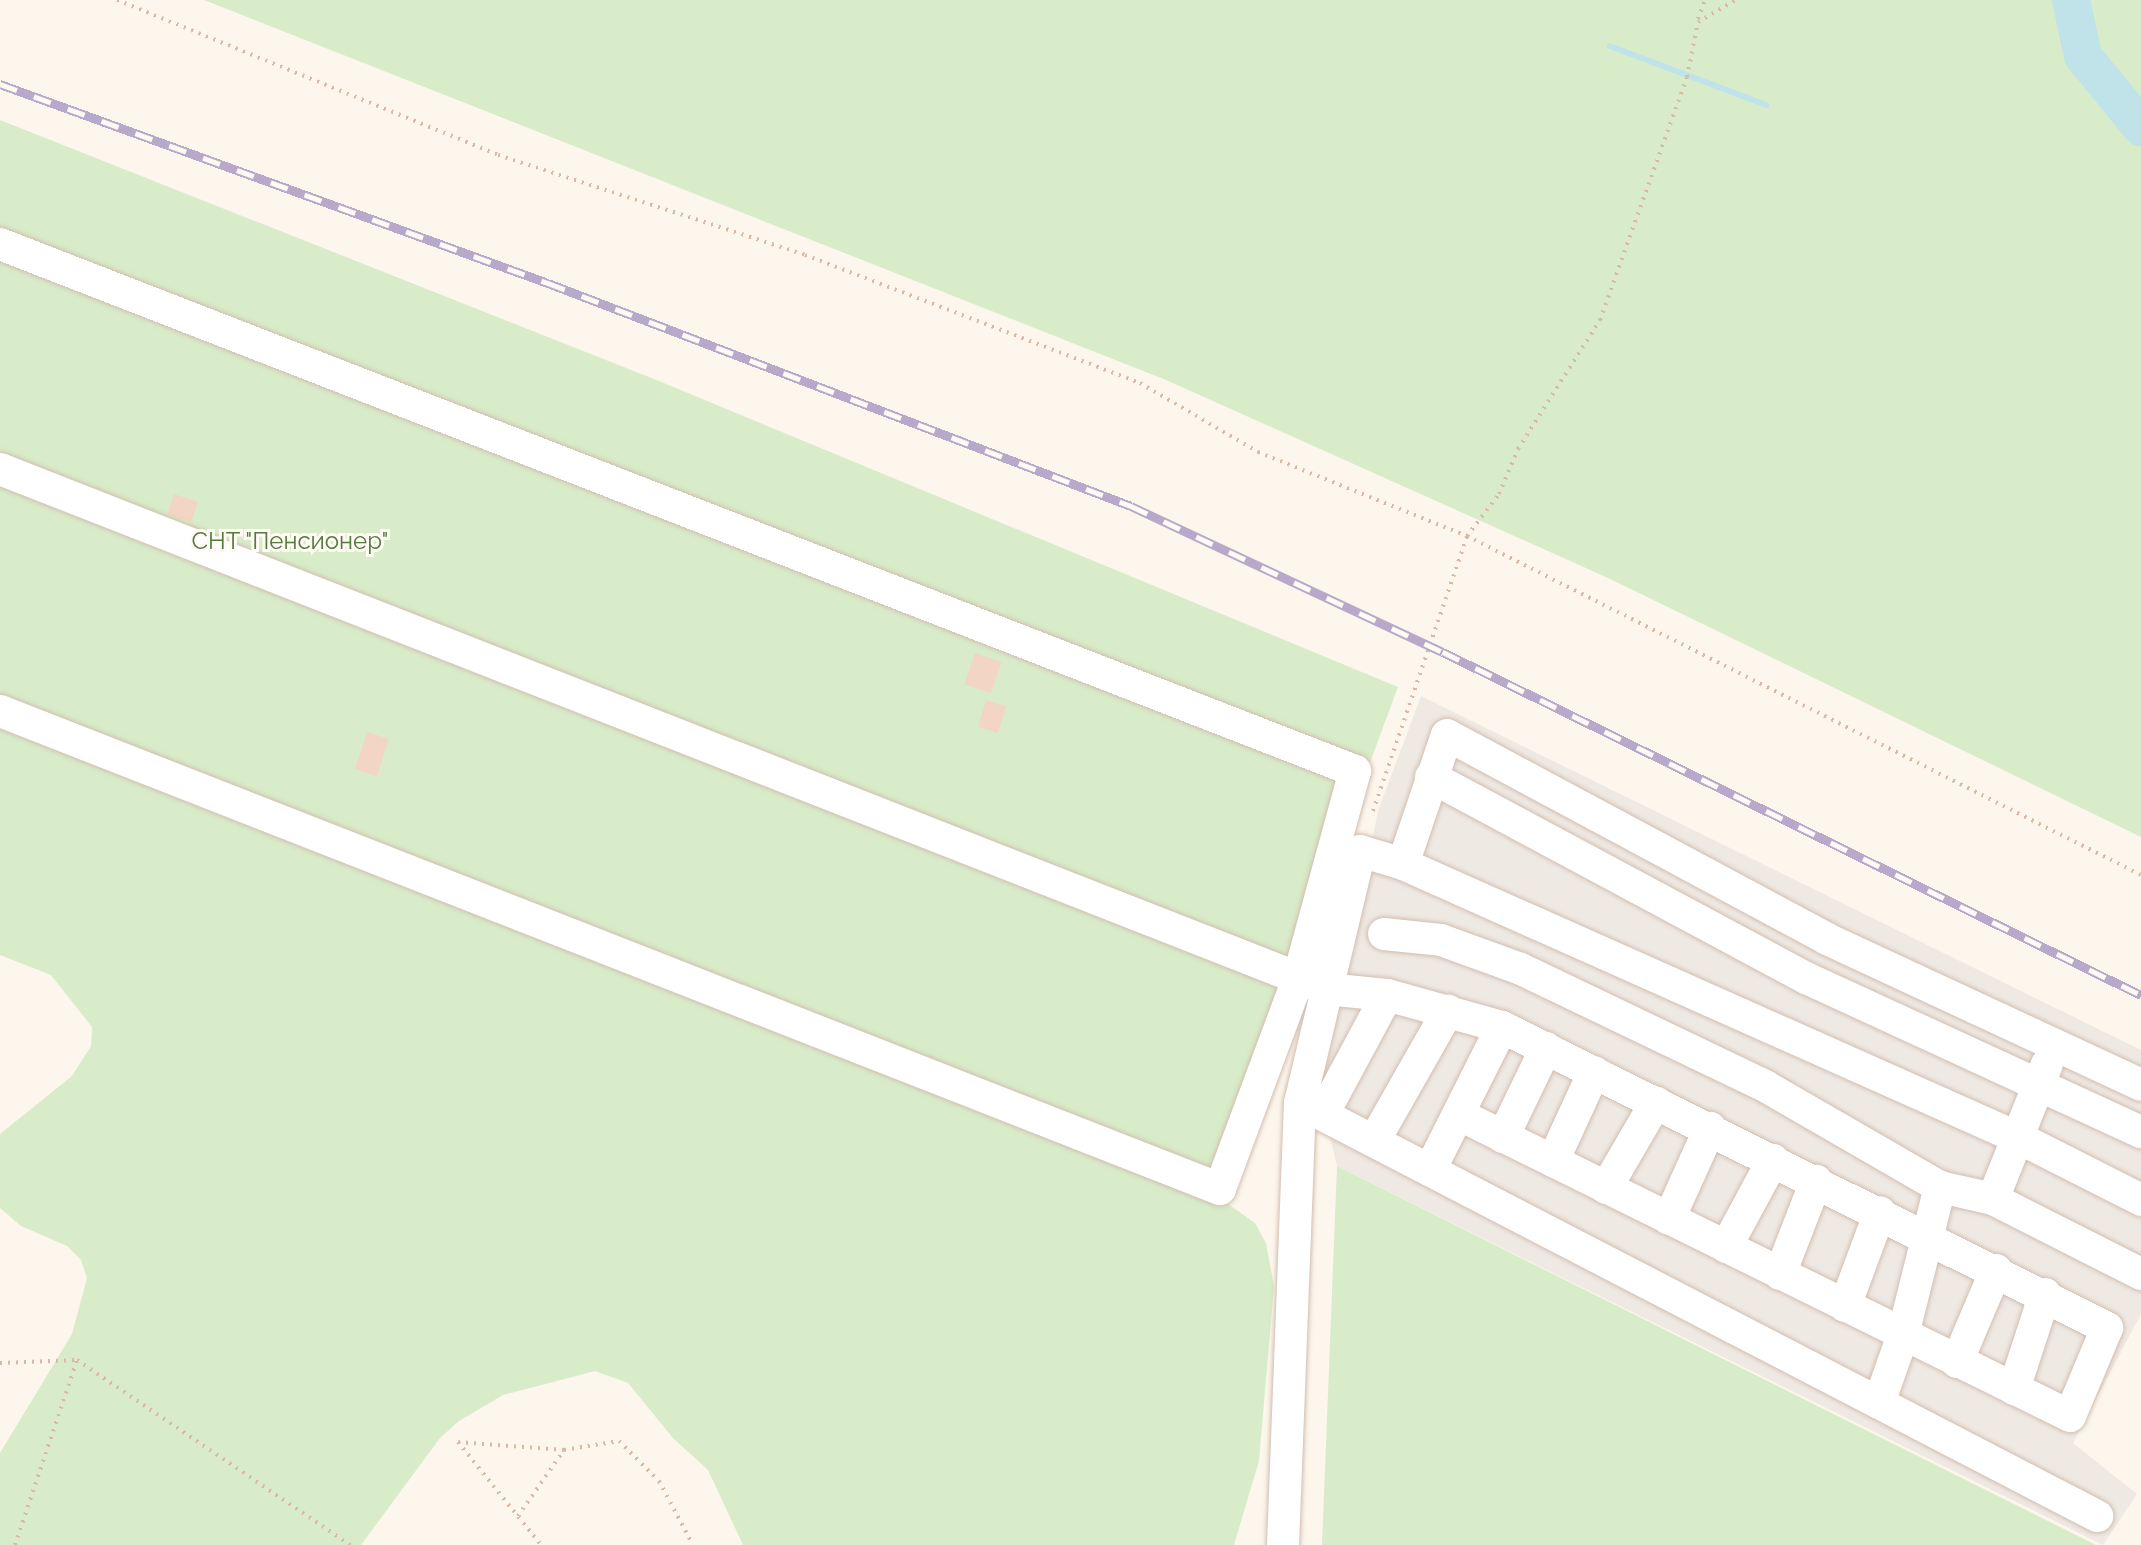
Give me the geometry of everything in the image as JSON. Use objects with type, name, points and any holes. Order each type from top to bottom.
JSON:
[{"type":"street","points":[[0,244],[1355,771],[1312,984],[1312,1108],[1283,1545]]},
{"type":"street","points":[[0,469],[1312,984],[1387,995],[1502,1027],[2045,1294],[2107,1328],[2070,1416],[1460,1115]]},
{"type":"street","points":[[0,711],[1220,1189],[1312,984],[1360,851],[1403,864],[2021,1139],[2141,1200]]},
{"type":"street","points":[[1403,864],[1447,735],[1827,939],[2055,1042],[2141,1085]]},
{"type":"street","points":[[1431,777],[1806,978],[2141,1132]]},
{"type":"street","points":[[1384,934],[1441,940],[1521,969],[1595,1009],[1765,1086],[1940,1187],[1993,1199],[2141,1274]]},
{"type":"street","points":[[1312,1108],[1387,995]]},
{"type":"street","points":[[1374,1141],[1448,1011]]},
{"type":"street","points":[[1430,1170],[1502,1027]]},
{"type":"street","points":[[1993,1199],[2021,1139],[2055,1042]]},
{"type":"street","points":[[1503,1137],[1546,1048]]},
{"type":"street","points":[[1553,1161],[1594,1072]]},
{"type":"street","points":[[1606,1188],[1656,1102]]},
{"type":"street","points":[[1312,1108],[2097,1516]]},
{"type":"street","points":[[1669,1219],[1710,1128]]},
{"type":"street","points":[[1726,1247],[1773,1160]]},
{"type":"street","points":[[1780,1274],[1816,1181]]},
{"type":"street","points":[[1879,1403],[1903,1335],[1930,1237],[1940,1187]]},
{"type":"street","points":[[1845,1306],[1880,1212]]},
{"type":"street","points":[[1957,1362],[1996,1270]]},
{"type":"street","points":[[2014,1389],[2045,1294]]},
{"type":"path","points":[[117,0],[498,155],[805,255],[1140,383],[1258,452],[1467,536],[2141,875]]},
{"type":"path","points":[[1360,851],[1467,536],[1499,494],[1518,449],[1600,320],[1687,77],[1705,0]]},
{"type":"path","points":[[1698,22],[1736,0]]},
{"type":"path","points":[[15,1545],[77,1360]]},
{"type":"path","points":[[0,1363],[77,1360],[350,1545]]},
{"type":"path","points":[[541,1545],[458,1442],[564,1450],[619,1441],[659,1481],[693,1545]]},
{"type":"path","points":[[518,1516],[564,1450]]},
{"type":"shaded area","points":[[1421,696],[2141,1050],[2141,1314],[2073,1443],[2137,1494],[2103,1545],[1337,1166],[1320,1096],[1378,811]]},
{"type":"green space","points":[[204,0],[2141,0],[2141,837],[1608,578],[1166,380]]},
{"type":"green space","name":"СНТ \"Пенсионер\"","points":[[0,120],[654,379],[1398,687],[1211,1192],[1255,1223],[1266,1243],[1274,1286],[1259,1461],[1234,1545],[743,1545],[708,1470],[673,1438],[628,1383],[595,1371],[503,1395],[459,1421],[440,1438],[361,1545],[0,1545],[0,1453],[72,1334],[87,1278],[81,1260],[67,1246],[21,1226],[0,1208],[0,1134],[72,1076],[91,1046],[92,1027],[51,975],[0,955]]},
{"type":"green space","points":[[1337,1166],[2096,1545],[1322,1545]]},
{"type":"building","points":[[174,494],[198,502],[191,522],[168,514]]},
{"type":"building","points":[[975,653],[1001,662],[991,693],[964,684]]},
{"type":"building","points":[[986,700],[1006,706],[998,733],[978,727]]},
{"type":"building","points":[[367,732],[389,739],[377,776],[355,769]]},
{"type":"waterway","points":[[2071,0],[2083,56],[2141,127]]},
{"type":"waterway","points":[[1610,46],[1766,105]]},
{"type":"railway","points":[[0,84],[548,283],[1131,506],[1443,652],[2141,995]]}]
